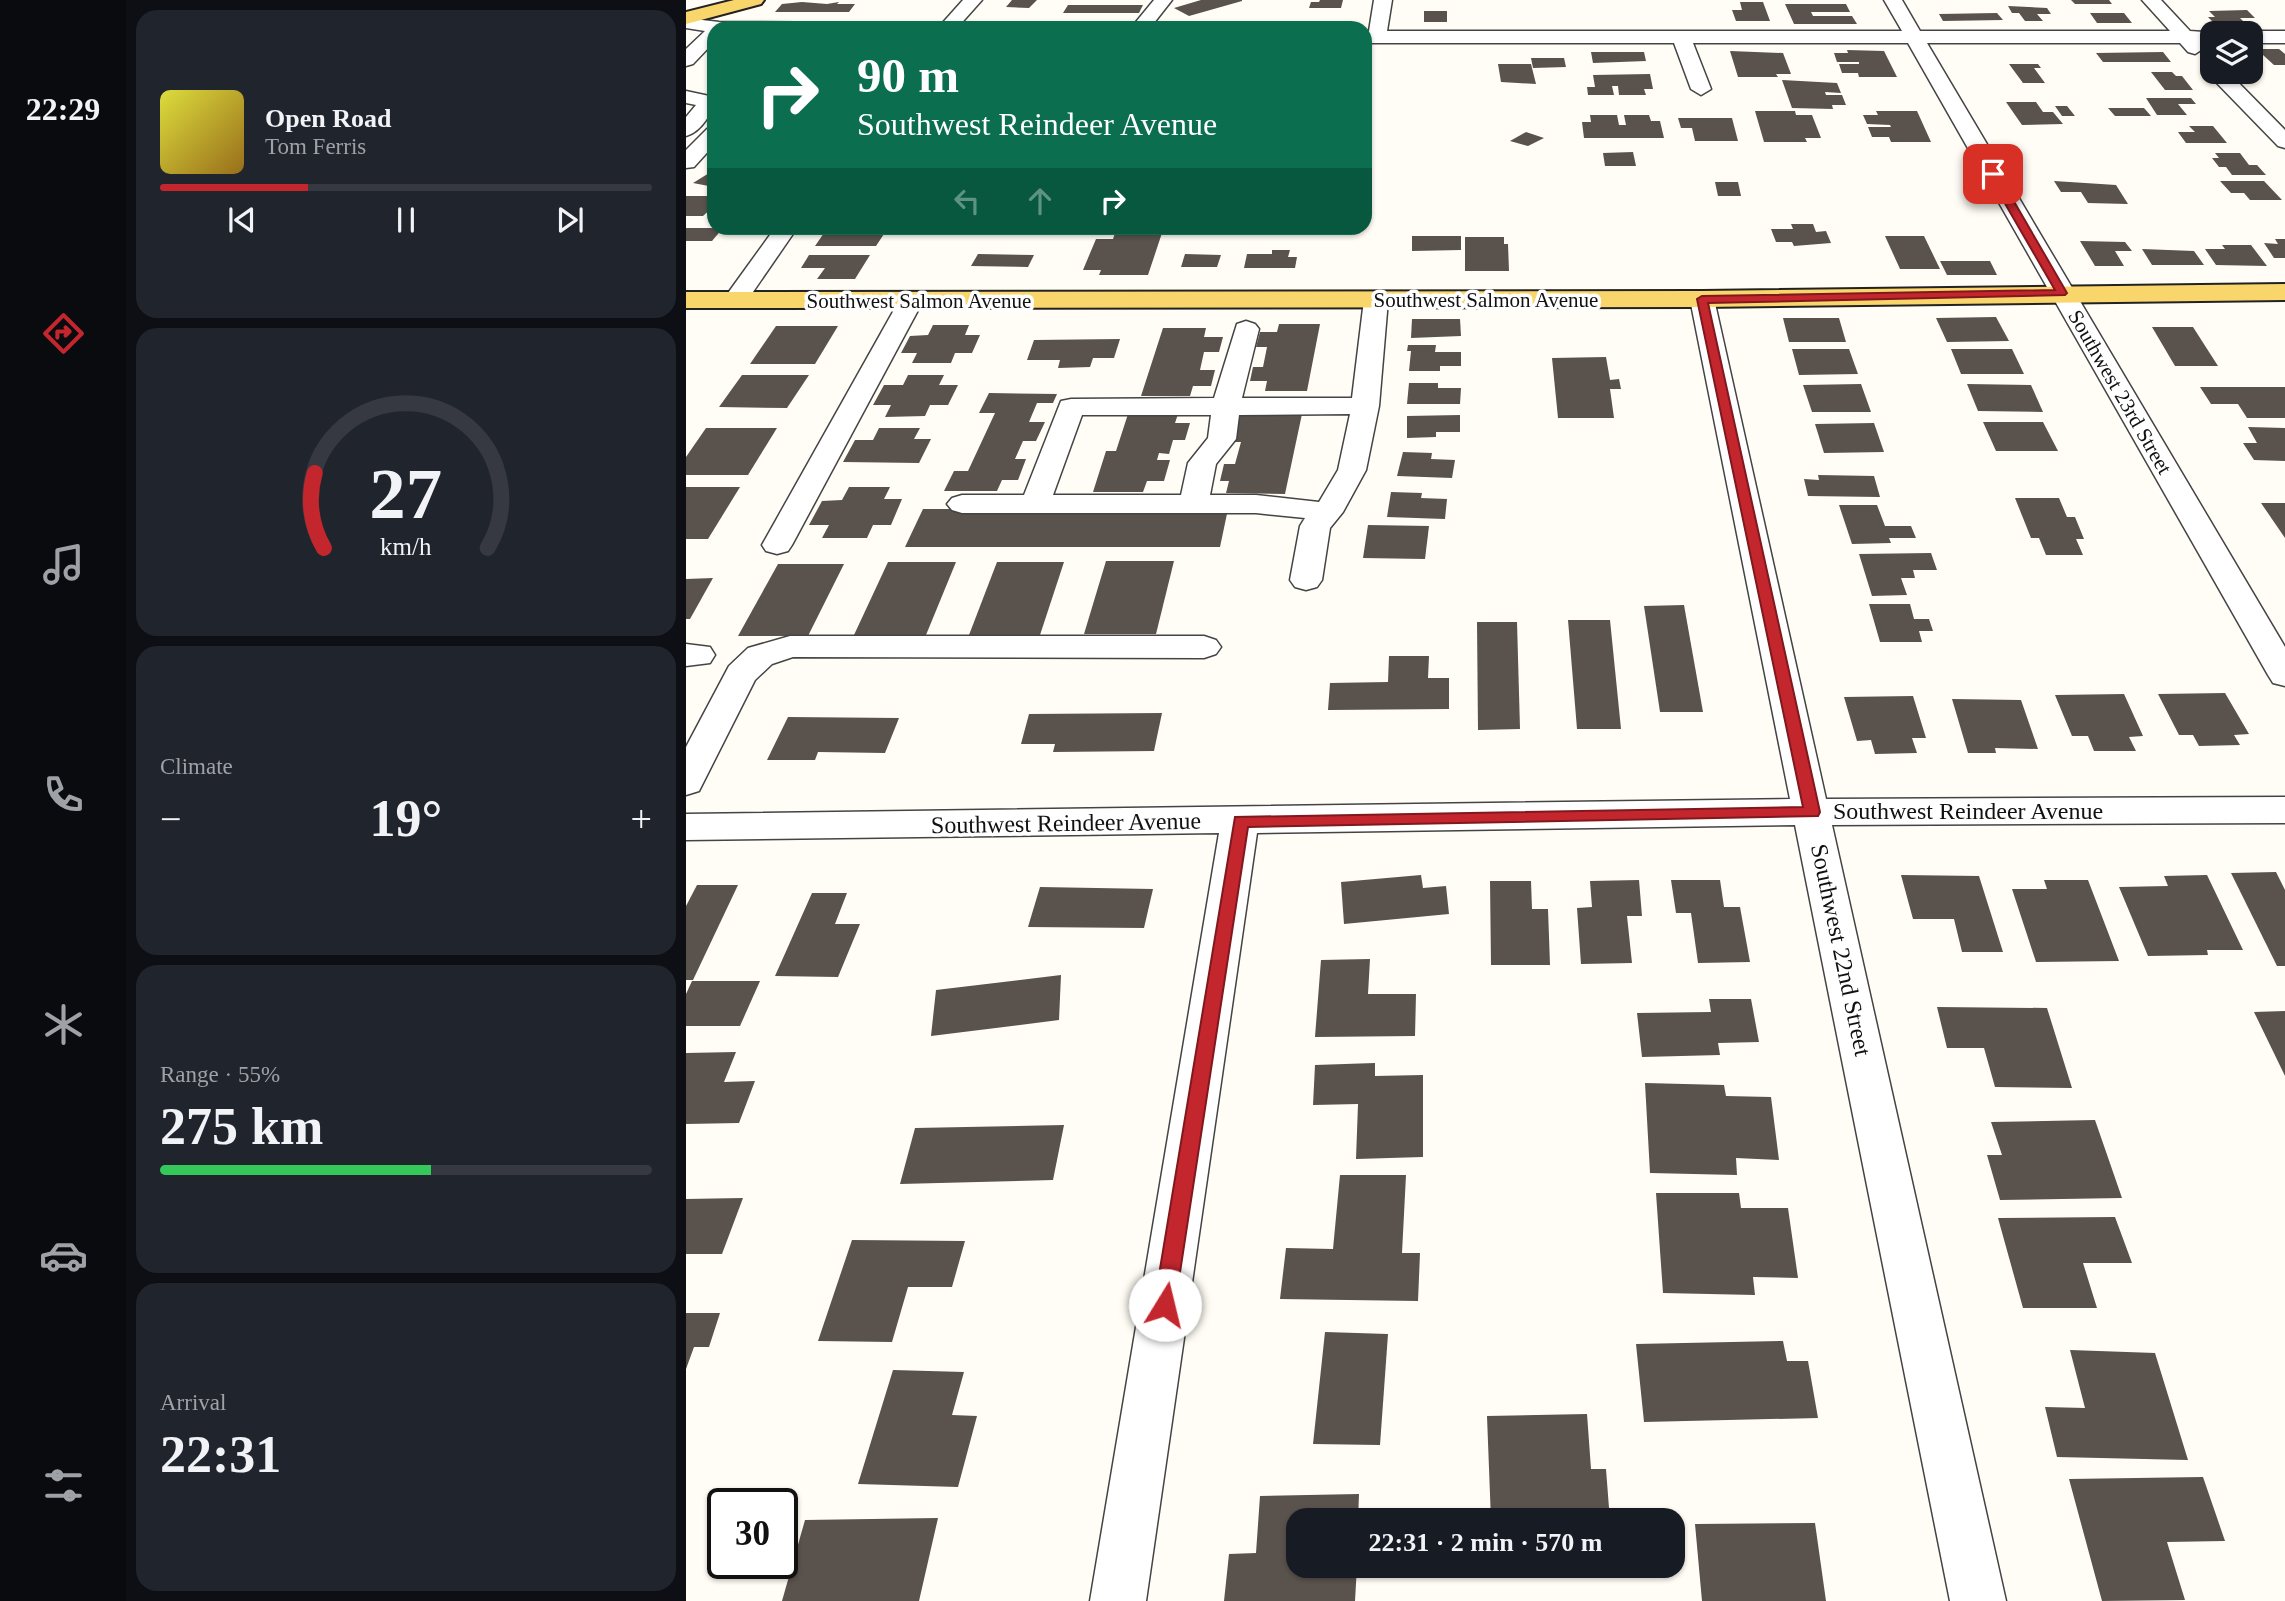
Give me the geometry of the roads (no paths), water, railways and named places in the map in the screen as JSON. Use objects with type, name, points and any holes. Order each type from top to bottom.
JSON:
[{"type":"main road","points":[[686,20],[755,0]]},
{"type":"main road","name":"Southwest Salmon Avenue","points":[[686,300],[1702,299],[2285,292]]},
{"type":"street","points":[[954,21],[974,0]]},
{"type":"street","points":[[1146,21],[1163,0]]},
{"type":"street","points":[[1372,35],[1383,0]]},
{"type":"street","name":"Southwest 23rd Street","points":[[1893,0],[2285,675]]},
{"type":"street","points":[[2151,0],[2200,54]]},
{"type":"street","points":[[686,20],[707,25]]},
{"type":"street","points":[[1372,38],[2200,37]]},
{"type":"street","points":[[2263,37],[2285,37]]},
{"type":"street","points":[[1682,38],[1701,89]]},
{"type":"street","points":[[686,60],[707,39]]},
{"type":"street","points":[[2229,84],[2285,142]]},
{"type":"street","points":[[686,97],[707,102]]},
{"type":"street","points":[[686,130],[707,104]]},
{"type":"street","points":[[686,162],[707,140]]},
{"type":"street","points":[[735,300],[781,235]]},
{"type":"street","name":"Southwest 22nd Street","points":[[1702,299],[1978,1601]]},
{"type":"street","points":[[1306,580],[1315,526],[1328,512],[1352,470],[1365,405],[1376,300]]},
{"type":"street","points":[[777,545],[911,301]]},
{"type":"street","points":[[1194,504],[1202,463],[1222,439],[1226,407],[1246,329]]},
{"type":"street","points":[[1035,504],[1071,407],[1365,405]]},
{"type":"street","points":[[961,504],[1256,504],[1328,512]]},
{"type":"street","points":[[686,782],[741,674],[760,656],[790,646],[1204,647]]},
{"type":"street","name":"Southwest Reindeer Avenue","points":[[686,827],[1812,812],[2285,810]]},
{"type":"street","points":[[1118,1601],[1240,821]]}]
